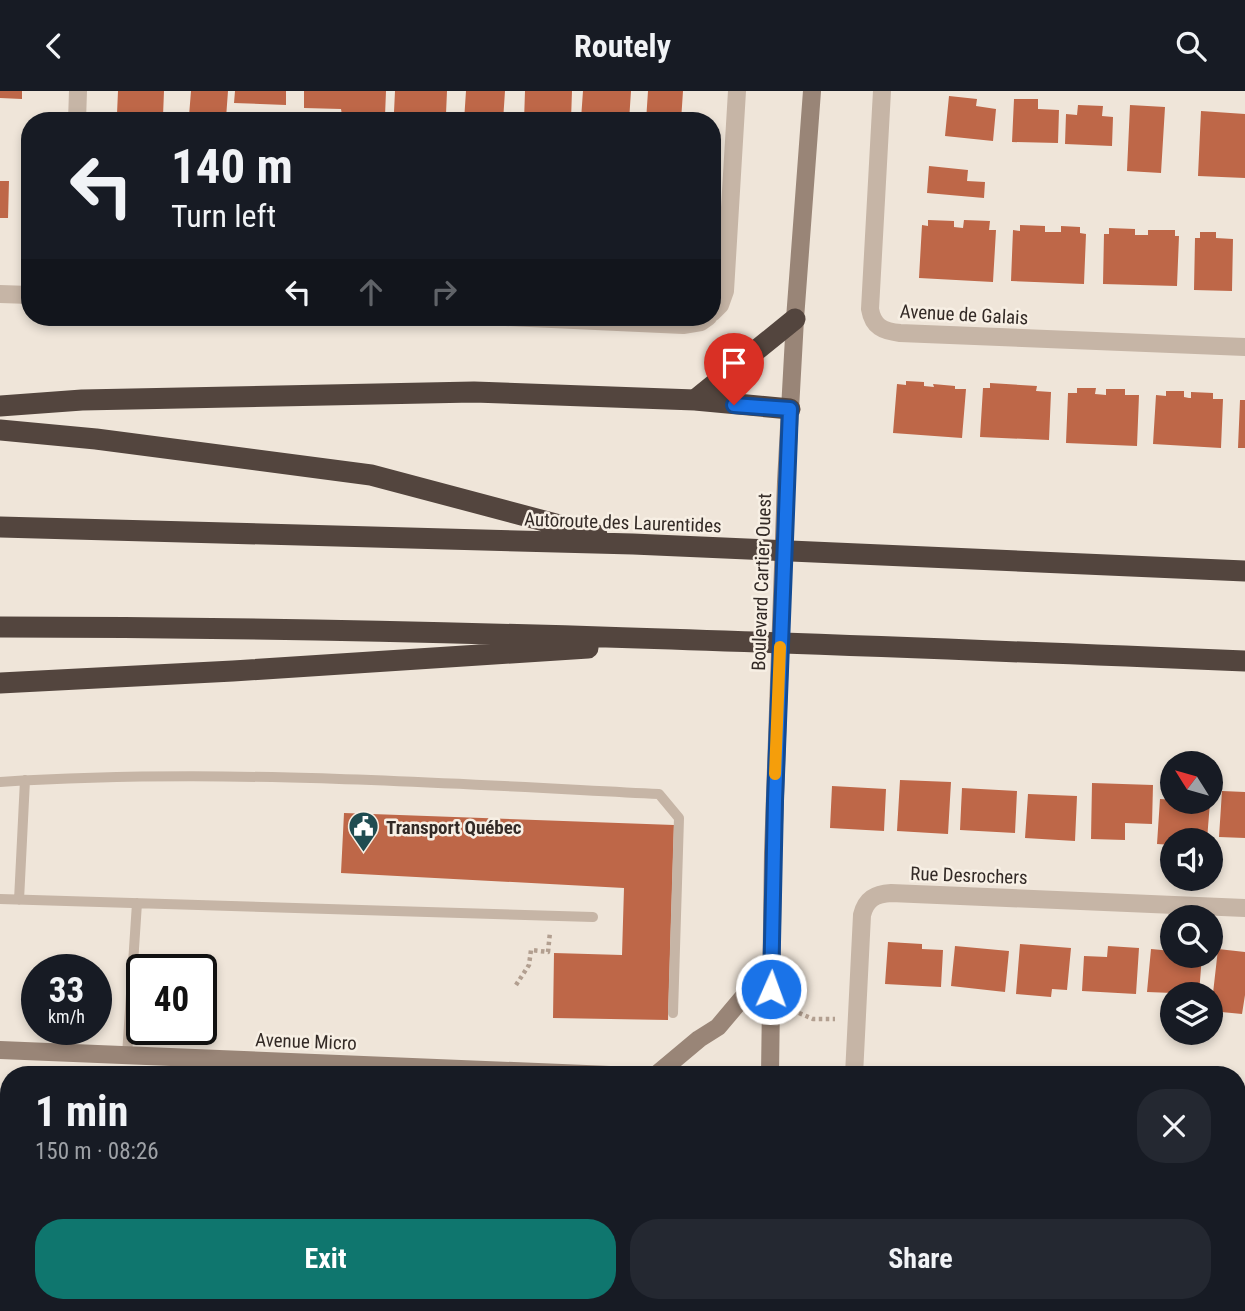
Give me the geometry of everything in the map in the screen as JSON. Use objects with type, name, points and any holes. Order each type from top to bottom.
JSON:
[{"type":"highway","points":[[695,400],[795,319]]},
{"type":"highway","points":[[0,406],[106,400],[474,392],[695,400],[790,409]]},
{"type":"highway","points":[[0,430],[371,475],[633,544]]},
{"type":"highway","name":"Autoroute des Laurentides","points":[[0,527],[633,544],[1245,572]]},
{"type":"highway","points":[[0,627],[236,627],[723,639],[1245,661]]},
{"type":"highway","points":[[0,683],[233,671],[723,639]]},
{"type":"street","points":[[77,112],[78,91]]},
{"type":"street","points":[[721,302],[725,291],[737,91]]},
{"type":"street","name":"Boulevard Cartier Ouest","points":[[770,1066],[786,482],[812,91]]},
{"type":"street","name":"Avenue de Galais","points":[[882,91],[870,309],[873,320],[881,328],[900,333],[1245,347]]},
{"type":"street","points":[[0,294],[21,295]]},
{"type":"street","name":"Rue Desrochers","points":[[855,1066],[862,915],[864,907],[874,896],[891,893],[1245,908]]},
{"type":"street","points":[[667,1066],[718,1027],[772,963]]},
{"type":"street","name":"Avenue Micro","points":[[0,1050],[393,1066]]},
{"type":"lane","points":[[0,782],[60,778],[302,776],[659,794],[679,817],[673,1013]]},
{"type":"lane","points":[[19,900],[25,780]]},
{"type":"lane","points":[[0,899],[593,917]]},
{"type":"lane","points":[[127,1055],[137,903]]},
{"type":"path","points":[[516,985],[529,965],[531,950],[548,952],[551,916]]},
{"type":"path","points":[[799,1013],[813,1019],[828,1019]]},
{"type":"building","points":[[0,91],[22,91],[22,99],[0,98]]},
{"type":"building","points":[[118,91],[164,91],[163,112],[117,112]]},
{"type":"building","points":[[191,91],[228,91],[226,112],[189,112]]},
{"type":"building","points":[[235,91],[286,91],[286,105],[234,103]]},
{"type":"building","points":[[304,91],[386,91],[385,112],[342,112],[341,109],[304,108]]},
{"type":"building","points":[[395,91],[447,91],[446,112],[394,112]]},
{"type":"building","points":[[466,91],[505,91],[504,112],[465,112]]},
{"type":"building","points":[[525,91],[572,91],[571,112],[524,112]]},
{"type":"building","points":[[583,91],[631,91],[630,112],[582,112]]},
{"type":"building","points":[[648,91],[683,91],[682,112],[647,112]]},
{"type":"building","points":[[949,96],[977,99],[976,106],[996,109],[993,141],[945,136]]},
{"type":"building","points":[[1014,99],[1038,99],[1038,109],[1059,110],[1058,143],[1012,142]]},
{"type":"building","points":[[1078,105],[1103,106],[1102,116],[1113,117],[1112,146],[1065,144],[1066,114],[1077,115]]},
{"type":"building","points":[[1130,105],[1165,107],[1161,173],[1127,171]]},
{"type":"building","points":[[1201,111],[1245,114],[1245,178],[1198,176]]},
{"type":"building","points":[[929,166],[968,170],[967,181],[985,182],[984,198],[927,193]]},
{"type":"building","points":[[0,181],[9,181],[8,218],[0,218]]},
{"type":"building","points":[[928,220],[954,221],[954,227],[963,228],[964,220],[990,221],[989,230],[996,230],[993,282],[919,278],[922,225],[928,226]]},
{"type":"building","points":[[1020,225],[1045,226],[1045,232],[1061,232],[1061,226],[1080,227],[1080,233],[1086,234],[1084,284],[1011,281],[1013,230],[1020,231]]},
{"type":"building","points":[[1109,228],[1135,229],[1135,235],[1148,235],[1148,230],[1175,230],[1175,236],[1179,236],[1177,286],[1103,284],[1104,234],[1109,234]]},
{"type":"building","points":[[1200,232],[1216,232],[1216,238],[1233,239],[1232,291],[1194,290],[1195,238],[1200,238]]},
{"type":"building","points":[[906,381],[924,382],[924,386],[934,387],[933,384],[966,389],[962,438],[893,433],[897,384],[906,385]]},
{"type":"building","points":[[990,383],[1037,386],[1036,391],[1051,392],[1049,440],[980,437],[983,388],[990,388]]},
{"type":"building","points":[[1077,388],[1096,388],[1095,394],[1106,395],[1106,389],[1125,389],[1125,395],[1139,395],[1137,446],[1066,443],[1068,393],[1077,393]]},
{"type":"building","points":[[1166,391],[1184,391],[1184,397],[1189,398],[1191,392],[1213,393],[1213,399],[1223,399],[1221,448],[1153,444],[1156,395],[1166,396]]},
{"type":"building","points":[[1240,400],[1245,400],[1245,448],[1238,448]]},
{"type":"building","points":[[900,780],[951,782],[948,834],[897,831]]},
{"type":"building","points":[[1092,783],[1153,785],[1152,824],[1125,823],[1125,840],[1091,839]]},
{"type":"building","points":[[832,786],[886,789],[884,831],[830,828]]},
{"type":"building","points":[[962,788],[1017,791],[1015,833],[960,830]]},
{"type":"building","points":[[1223,791],[1245,792],[1245,838],[1223,837],[1223,828],[1220,828],[1220,814],[1223,814]]},
{"type":"building","points":[[1028,794],[1077,796],[1075,841],[1025,838]]},
{"type":"building","points":[[1160,799],[1160,814],[1209,814],[1208,828],[1160,828],[1160,844],[1157,844]]},
{"type":"building","points":[[344,813],[674,825],[668,1020],[553,1018],[554,953],[622,955],[624,888],[341,873]]},
{"type":"building","points":[[888,942],[922,944],[922,949],[943,950],[941,987],[885,984]]},
{"type":"building","points":[[1020,944],[1071,948],[1067,990],[1052,989],[1051,997],[1016,994]]},
{"type":"building","points":[[955,946],[1009,951],[1005,992],[951,986]]},
{"type":"building","points":[[1108,946],[1139,948],[1136,994],[1082,991],[1084,956],[1107,957]]},
{"type":"building","points":[[1151,949],[1160,950],[1160,968],[1201,968],[1200,982],[1160,982],[1160,992],[1147,992]]},
{"type":"building","points":[[1223,950],[1245,952],[1242,1014],[1223,1012],[1223,982],[1214,982],[1216,968],[1223,968]]},
{"type":"slow traffic","points":[[775,774],[780,647]]},
{"type":"place","name":"Transport Québec","points":[[363,854]]},
{"type":"route","points":[[734,405],[790,409],[781,602],[771,989]]}]
